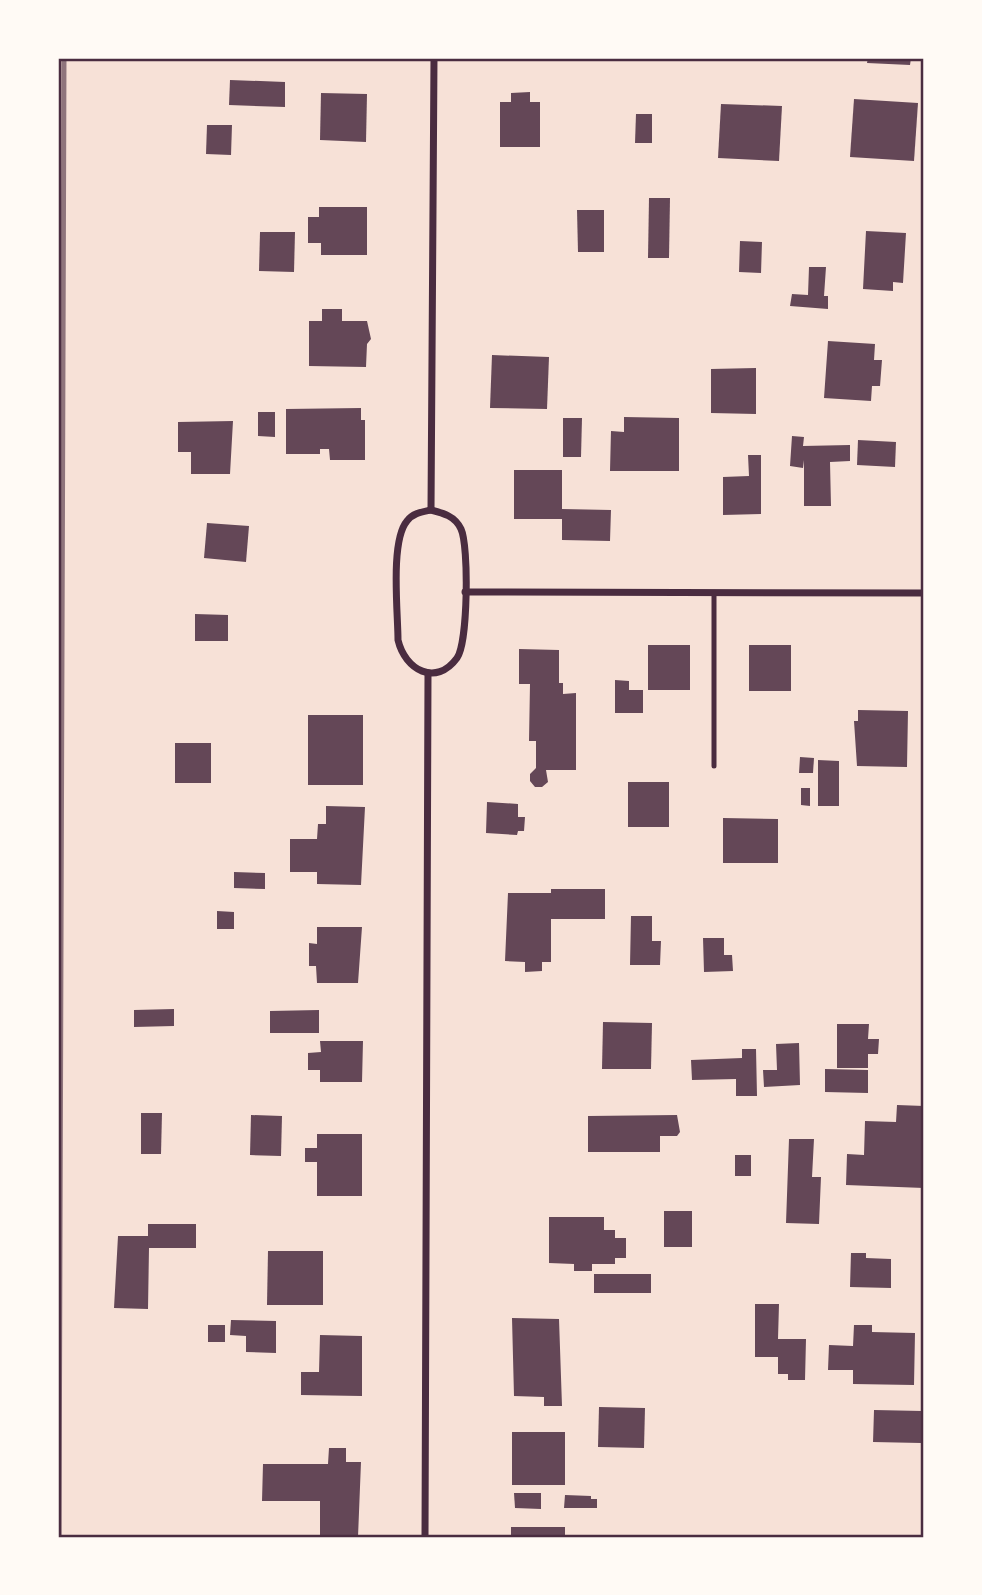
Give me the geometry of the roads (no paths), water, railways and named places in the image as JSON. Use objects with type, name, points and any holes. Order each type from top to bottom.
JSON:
[{"type":"street","points":[[431,510],[434,58]]},
{"type":"street","points":[[431,510],[448,514],[461,527],[464,539],[465,592],[462,642],[458,657],[443,670],[428,673],[413,667],[402,656],[398,640],[398,539],[405,522],[414,514],[431,510]]},
{"type":"street","points":[[465,592],[924,593],[924,587]]},
{"type":"street","points":[[425,1537],[428,673]]},
{"type":"lane","points":[[714,593],[714,766]]},
{"type":"railway","points":[[59,1537],[64,58]]}]
